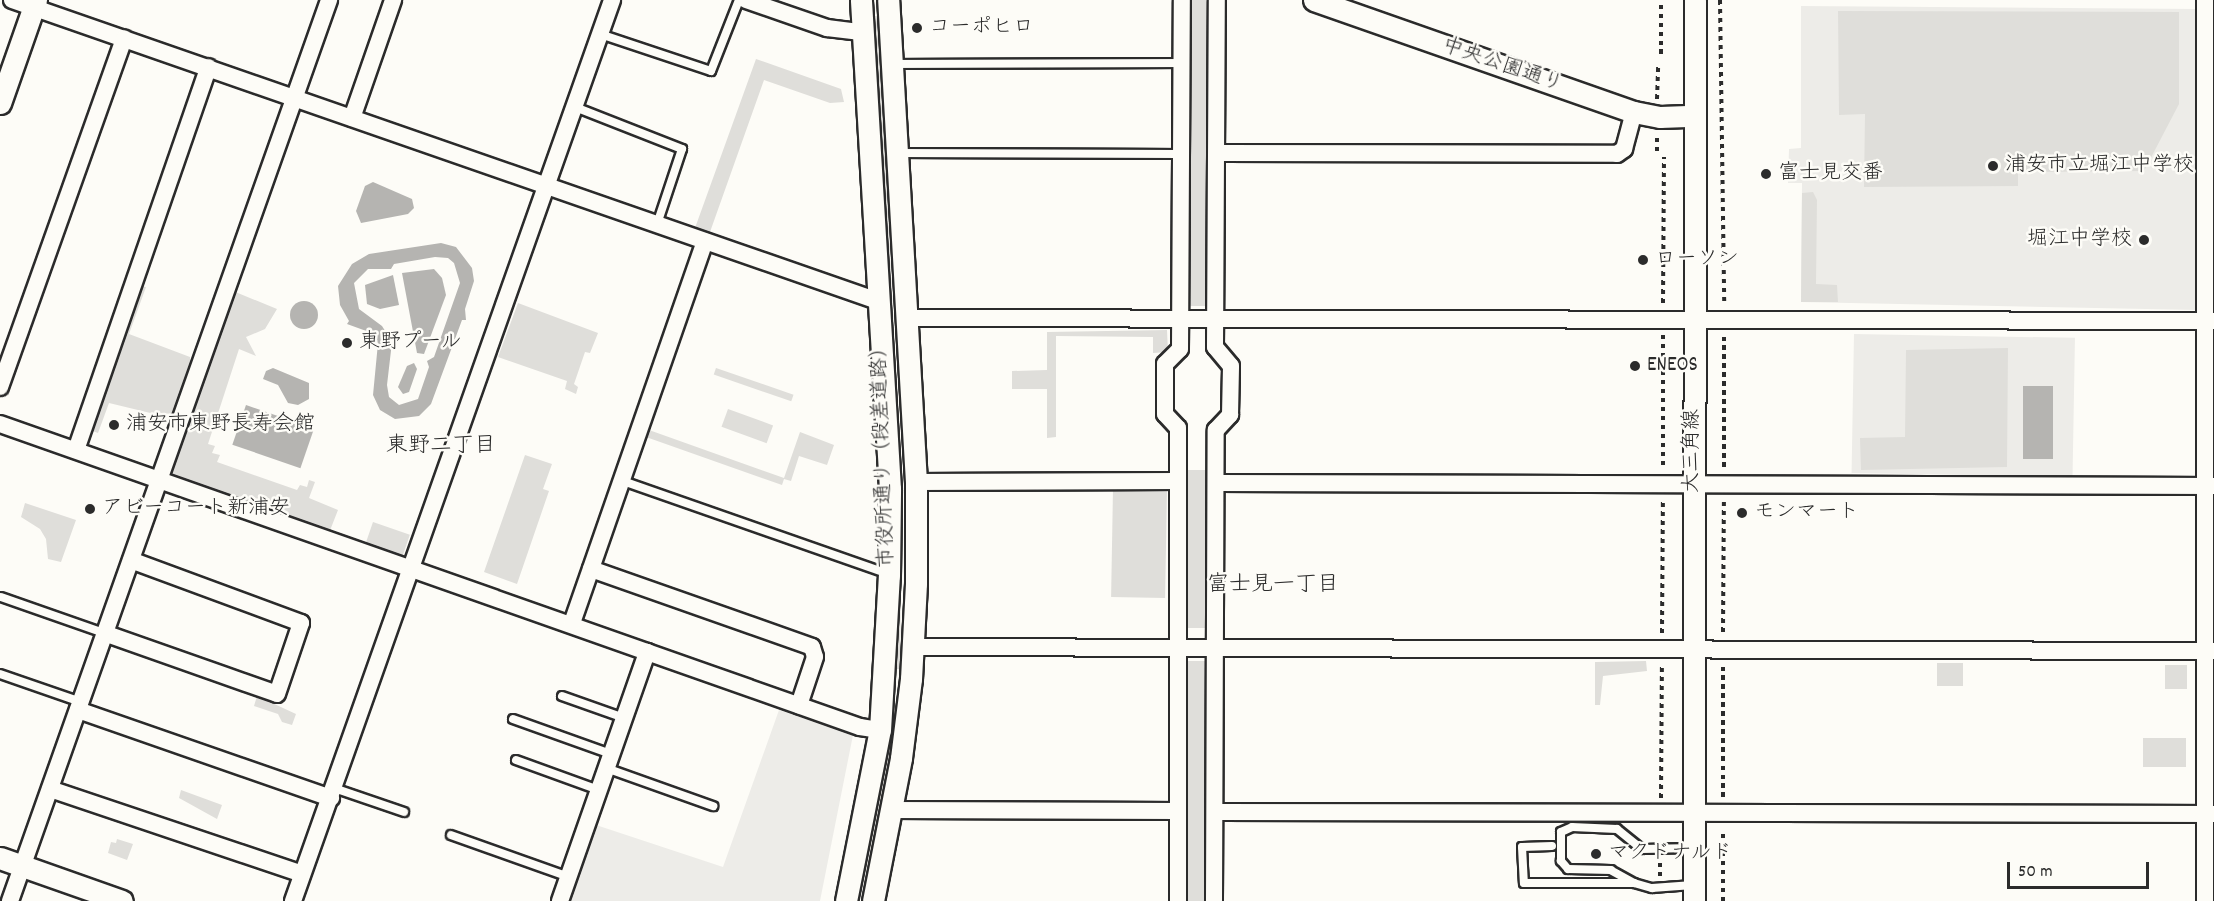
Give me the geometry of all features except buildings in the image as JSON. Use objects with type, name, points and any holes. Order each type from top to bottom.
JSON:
[{"type":"street","points":[[12,0],[35,4],[124,38],[544,186],[878,301]]},
{"type":"street","points":[[10,901],[329,0]]},
{"type":"street","points":[[352,118],[393,0]]},
{"type":"street","points":[[293,901],[333,793],[544,186],[612,0]]},
{"type":"street","points":[[746,0],[827,28],[861,32]]},
{"type":"street","name":"市役所通り（段差道路）","points":[[846,901],[880,730],[889,574],[890,489],[861,32],[861,0]]},
{"type":"street","name":"市役所通り（段差道路）","points":[[873,901],[892,810],[914,647],[916,482],[888,0]]},
{"type":"street","points":[[1178,901],[1178,428],[1165,414],[1165,364],[1180,349],[1182,0]]},
{"type":"street","points":[[1214,901],[1216,430],[1230,415],[1231,366],[1215,347],[1217,0]]},
{"type":"street","name":"中央公園通り","points":[[1314,0],[1634,112],[1660,117],[1694,116]]},
{"type":"street","name":"大三角線","points":[[1694,893],[1692,484],[1695,0]]},
{"type":"street","points":[[2205,0],[2210,156],[2209,814],[2205,901]]},
{"type":"street","points":[[0,103],[35,4]]},
{"type":"street","points":[[0,387],[124,38]]},
{"type":"street","points":[[76,450],[208,67]]},
{"type":"street","points":[[1217,153],[1617,154],[1624,149],[1634,112]]},
{"type":"street","points":[[572,623],[705,242]]},
{"type":"street","points":[[906,318],[2209,321]]},
{"type":"street","points":[[0,424],[409,569],[572,623],[799,705],[880,730]]},
{"type":"street","points":[[916,482],[1178,481]]},
{"type":"street","points":[[1216,483],[2210,486]]},
{"type":"street","points":[[104,633],[277,694],[301,623],[131,560]]},
{"type":"street","points":[[591,569],[812,647],[816,657],[799,705]]},
{"type":"street","points":[[914,647],[2208,651]]},
{"type":"street","points":[[560,901],[647,652]]},
{"type":"street","points":[[79,706],[333,793]]},
{"type":"street","points":[[50,789],[302,874]]},
{"type":"street","points":[[892,810],[1178,811]]},
{"type":"street","points":[[1215,812],[2209,814]]},
{"type":"street","points":[[0,858],[122,901]]},
{"type":"lane","points":[[600,34],[711,71],[739,0]]},
{"type":"lane","points":[[891,64],[1182,63]]},
{"type":"lane","points":[[574,107],[682,148],[657,224]]},
{"type":"lane","points":[[897,153],[1181,154]]},
{"type":"lane","points":[[623,481],[889,574]]},
{"type":"lane","points":[[1,597],[104,633]]},
{"type":"lane","points":[[0,674],[79,706]]},
{"type":"lane","points":[[562,696],[624,718]]},
{"type":"lane","points":[[513,719],[713,806]]},
{"type":"lane","points":[[516,760],[599,790]]},
{"type":"lane","points":[[333,793],[404,812]]},
{"type":"lane","points":[[1634,883],[1611,870],[1573,870],[1565,866],[1561,861],[1561,832],[1572,827],[1617,829],[1636,847],[1660,850],[1694,848]]},
{"type":"lane","points":[[451,835],[569,877]]},
{"type":"lane","points":[[1552,846],[1522,847],[1524,883],[1634,883],[1694,893]]},
{"type":"path","points":[[1661,0],[1661,54]]},
{"type":"path","points":[[1720,0],[1725,321],[1723,901]]},
{"type":"path","points":[[1661,814],[1664,157]]},
{"type":"path","points":[[1660,850],[1660,887]]},
{"type":"shaded area","points":[[1187,0],[1211,0],[1211,306],[1187,306]]},
{"type":"shaded area","name":"浦安市立堀江中学校","points":[[1801,6],[2197,9],[2197,310],[1801,302],[1802,183],[1788,183],[1789,149],[1801,148]]},
{"type":"shaded area","points":[[1838,11],[2179,12],[2179,104],[2144,171],[2018,172],[2018,186],[1864,187],[1865,114],[1839,115]]},
{"type":"shaded area","points":[[874,16],[878,16],[902,490],[900,669],[893,669],[870,39]]},
{"type":"shaded area","points":[[756,59],[841,89],[844,102],[830,103],[764,80],[710,232],[695,228]]},
{"type":"shaded area","points":[[373,182],[412,199],[414,208],[408,214],[361,223],[356,211],[365,186]]},
{"type":"shaded area","points":[[1813,192],[1817,200],[1816,284],[1837,285],[1838,302],[1801,302],[1802,193]]},
{"type":"shaded area","points":[[441,243],[456,247],[472,268],[474,281],[465,309],[466,320],[462,320],[431,404],[419,416],[395,419],[380,410],[373,395],[378,343],[369,332],[347,324],[349,321],[340,305],[338,286],[352,264],[369,254]],"holes":[[[435,257],[448,258],[454,263],[460,283],[434,357],[427,361],[429,367],[418,399],[399,405],[389,397],[387,385],[392,342],[382,326],[359,309],[354,283],[368,269],[391,269],[394,264]]]},
{"type":"shaded area","points":[[434,269],[442,278],[446,295],[424,354],[417,353],[402,273]]},
{"type":"shaded area","points":[[393,275],[399,305],[380,309],[367,304],[365,285]]},
{"type":"shaded area","points":[[138,286],[146,287],[129,334],[190,357],[190,362],[171,418],[109,403],[98,433],[90,430]]},
{"type":"shaded area","points":[[233,291],[277,309],[265,329],[246,337],[256,356],[239,349],[208,444],[215,446],[212,453],[220,455],[217,462],[297,490],[300,485],[307,487],[309,480],[315,482],[309,498],[338,510],[329,533],[173,476],[171,468]]},
{"type":"shaded area","points":[[304,301],[314,305],[318,315],[314,325],[304,329],[294,325],[290,315],[294,305]]},
{"type":"shaded area","points":[[518,303],[598,333],[590,353],[585,352],[574,384],[578,387],[576,394],[565,389],[567,381],[498,357]]},
{"type":"shaded area","points":[[1167,330],[1168,352],[1153,353],[1153,337],[1056,336],[1056,437],[1047,438],[1047,389],[1012,389],[1012,371],[1047,370],[1047,332]]},
{"type":"shaded area","points":[[1854,334],[2075,338],[2073,477],[1852,473]]},
{"type":"shaded area","points":[[2008,348],[2007,467],[1861,470],[1860,438],[1905,437],[1906,350]]},
{"type":"shaded area","points":[[414,363],[417,369],[409,392],[403,394],[398,387],[407,366]]},
{"type":"shaded area","points":[[273,368],[309,383],[309,399],[298,405],[288,403],[278,385],[263,379],[266,371]]},
{"type":"shaded area","points":[[716,368],[794,395],[791,401],[714,375]]},
{"type":"shaded area","points":[[2023,386],[2053,386],[2053,459],[2023,459]]},
{"type":"shaded area","points":[[246,405],[314,428],[300,468],[232,445]]},
{"type":"shaded area","points":[[728,409],[773,425],[767,443],[722,427]]},
{"type":"shaded area","points":[[649,430],[784,478],[800,432],[834,445],[827,465],[799,456],[791,481],[784,479],[782,485],[646,437]]},
{"type":"shaded area","points":[[525,455],[552,464],[543,489],[549,491],[517,584],[484,572]]},
{"type":"shaded area","points":[[1187,470],[1207,470],[1207,628],[1187,628]]},
{"type":"shaded area","points":[[1113,488],[1167,489],[1165,598],[1111,597]]},
{"type":"shaded area","points":[[25,503],[76,520],[61,562],[48,559],[46,539],[40,529],[21,517]]},
{"type":"shaded area","points":[[373,522],[410,535],[402,557],[365,545]]},
{"type":"shaded area","points":[[1184,661],[1208,661],[1208,901],[1184,901]]},
{"type":"shaded area","points":[[1646,661],[1647,671],[1603,676],[1600,705],[1595,705],[1595,662]]},
{"type":"shaded area","points":[[1937,663],[1963,663],[1963,686],[1937,686]]},
{"type":"shaded area","points":[[2165,665],[2187,665],[2187,689],[2165,689]]},
{"type":"shaded area","points":[[257,696],[296,714],[292,725],[282,722],[278,714],[254,706]]},
{"type":"shaded area","points":[[779,710],[853,735],[820,901],[567,901],[593,824],[723,867]]},
{"type":"shaded area","points":[[2143,738],[2186,738],[2186,767],[2143,767]]},
{"type":"shaded area","points":[[181,790],[222,805],[217,819],[179,798]]},
{"type":"shaded area","points":[[117,839],[133,844],[127,860],[108,853],[111,842],[116,843]]},
{"type":"place","name":"コーポヒロ","points":[[917,28]]},
{"type":"place","name":"浦安市立堀江中学校","points":[[1993,166]]},
{"type":"place","name":"富士見交番","points":[[1766,174]]},
{"type":"place","name":"堀江中学校","points":[[2144,240]]},
{"type":"place","name":"ローソン","points":[[1643,260]]},
{"type":"place","name":"東野プール","points":[[347,343]]},
{"type":"place","name":"ENEOS","points":[[1635,366]]},
{"type":"place","name":"浦安市東野長寿会館","points":[[114,425]]},
{"type":"place","name":"アビーコート新浦安","points":[[90,509]]},
{"type":"place","name":"モンマート","points":[[1742,513]]},
{"type":"place","name":"マクドナルド","points":[[1596,854]]},
{"type":"district","name":"東野二丁目","points":[[441,447]]},
{"type":"district","name":"富士見一丁目","points":[[1273,586]]}]
